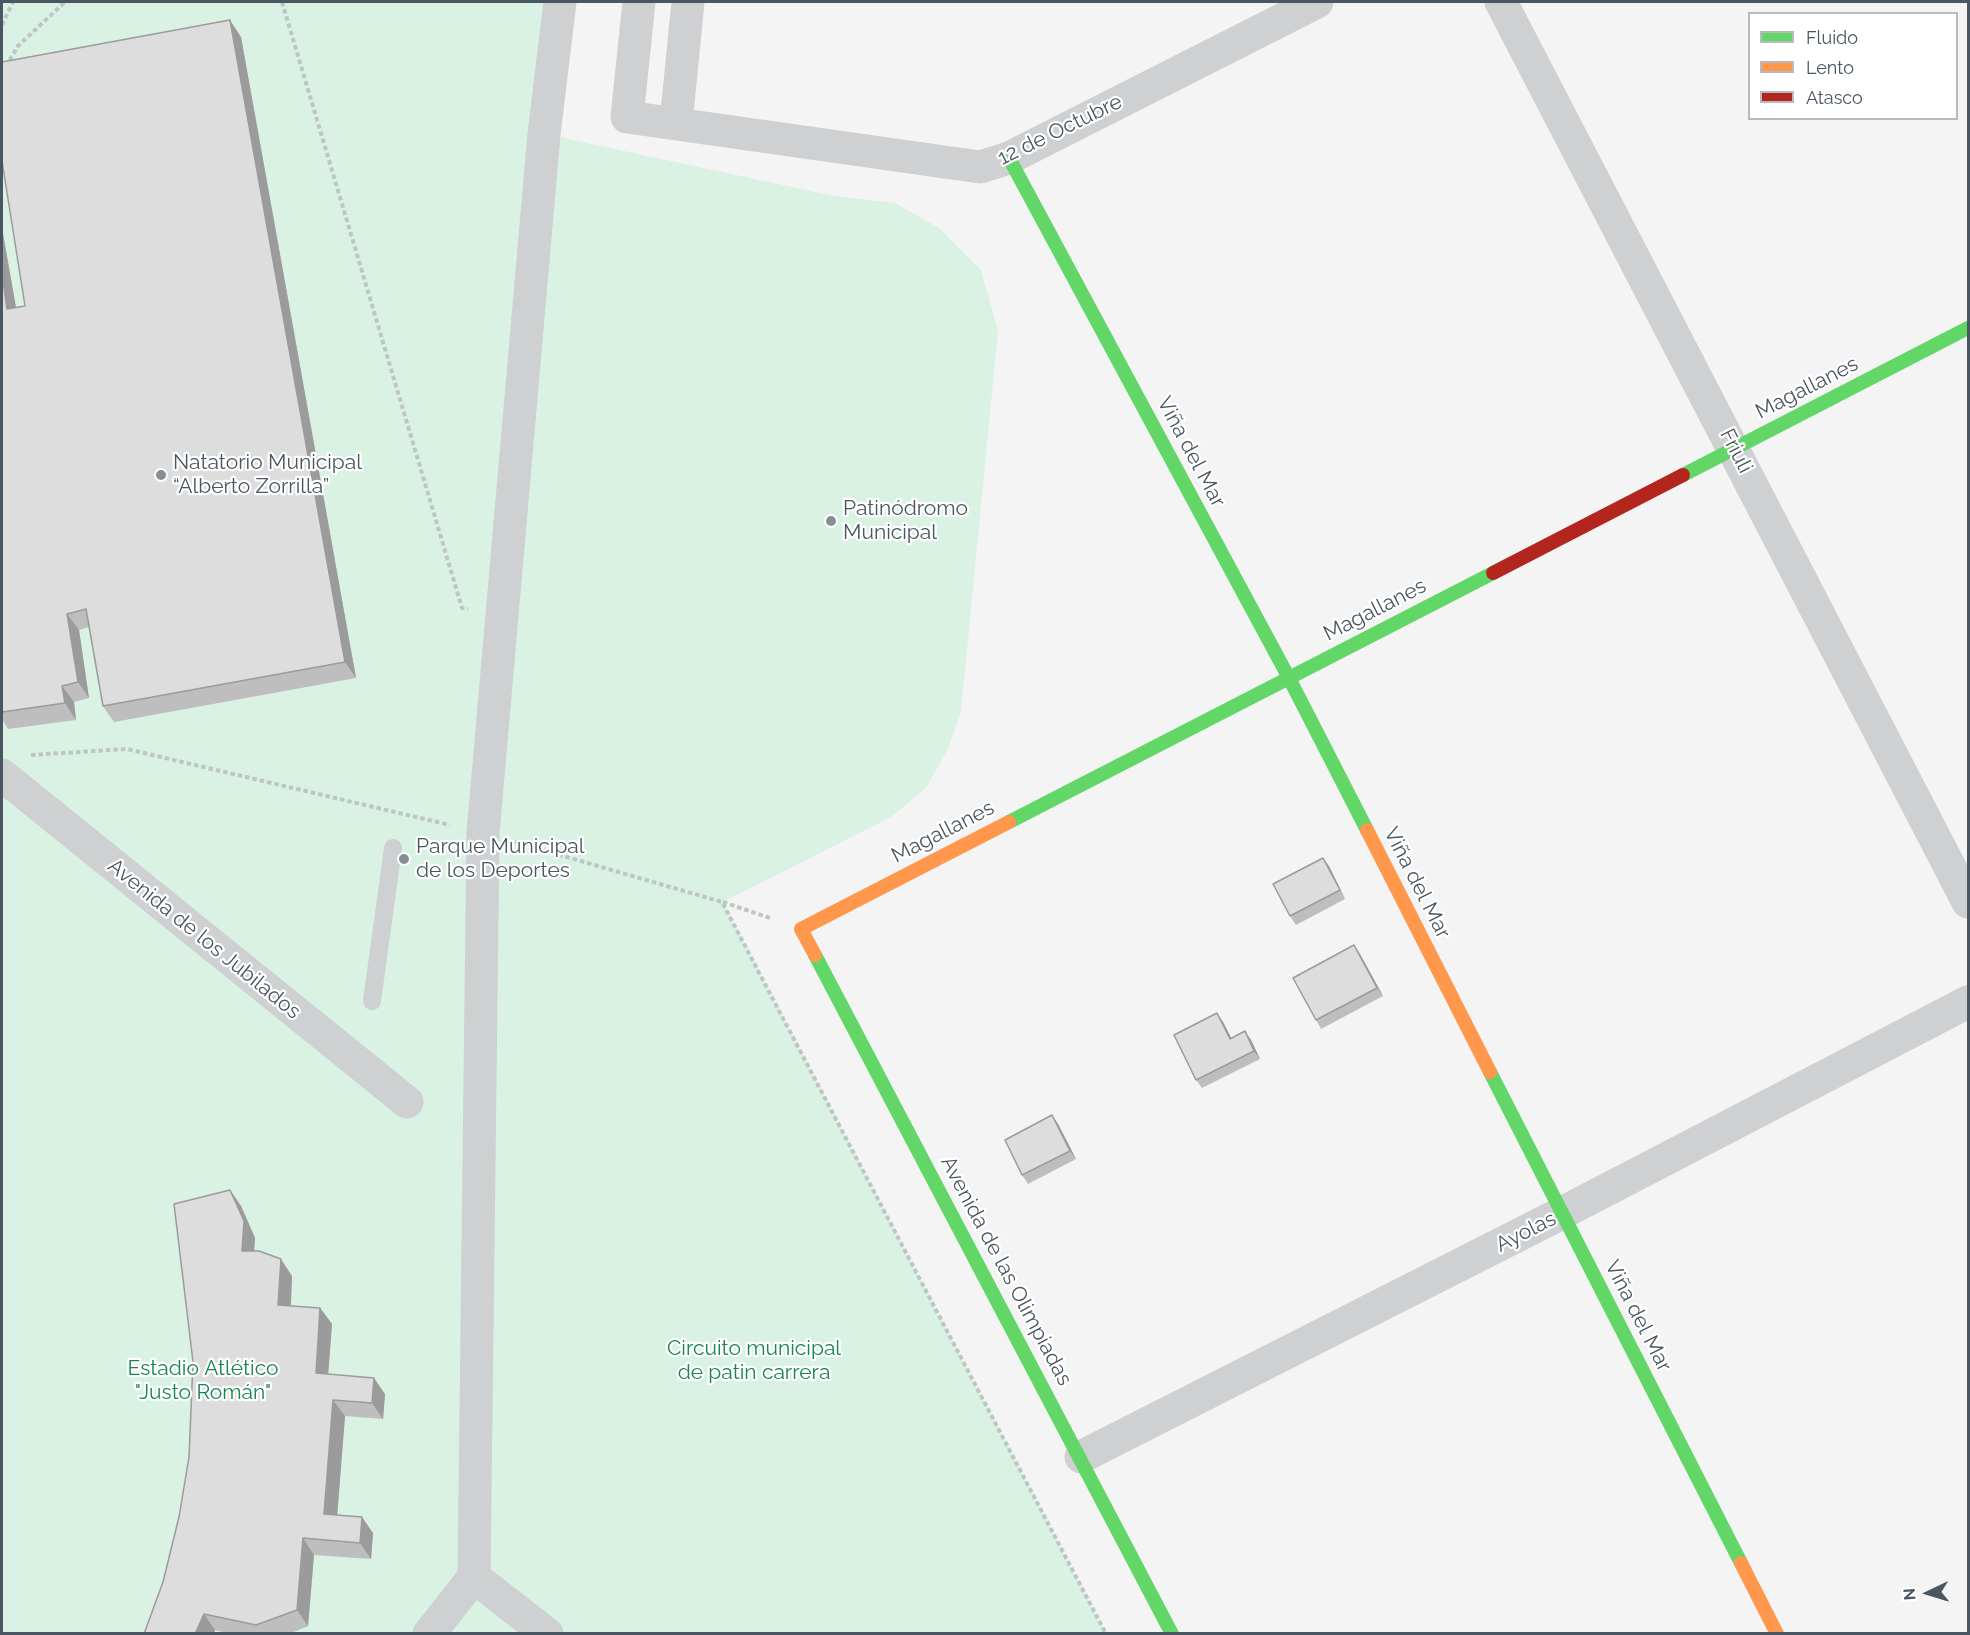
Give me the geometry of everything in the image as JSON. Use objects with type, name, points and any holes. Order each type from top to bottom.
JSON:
[{"type":"street","points":[[429,1634],[474,1577],[483,833],[544,134],[560,2]]},
{"type":"street","name":"12 de Octubre","points":[[639,2],[627,117],[980,166],[1009,158],[1317,2]]},
{"type":"street","points":[[676,123],[688,2]]},
{"type":"street","name":"Friuli","points":[[1501,2],[1968,902]]},
{"type":"street","name":"Viña del Mar","points":[[1009,158],[1289,678],[1777,1634]]},
{"type":"street","name":"Magallanes","points":[[801,929],[1968,328]]},
{"type":"street","name":"Avenida de los Jubilados","points":[[2,775],[408,1102]]},
{"type":"street","name":"Avenida de las Olimpiadas","points":[[801,929],[1081,1457],[1172,1634]]},
{"type":"street","name":"Ayolas","points":[[1081,1457],[1562,1214],[1968,1002]]},
{"type":"street","points":[[474,1577],[547,1634]]},
{"type":"lane","points":[[372,1000],[393,848]]},
{"type":"path","points":[[2,25],[13,2]]},
{"type":"path","points":[[2,73],[18,46],[65,2]]},
{"type":"path","points":[[282,2],[462,608],[502,613]]},
{"type":"path","points":[[27,755],[127,749],[483,833],[722,902],[801,929]]},
{"type":"path","points":[[722,902],[1106,1634]]},
{"type":"green space","name":"Parque Municipal de los Deportes","points":[[2,2],[560,2],[545,134],[834,196],[895,203],[939,228],[981,270],[998,331],[961,711],[948,749],[926,788],[891,817],[723,902],[1106,1633],[2,1633]]},
{"type":"building","name":"Natatorio Municipal “Alberto Zorrilla”","points":[[230,20],[345,662],[103,706],[86,609],[67,614],[78,682],[62,686],[65,703],[2,712],[2,275],[7,309],[25,306],[2,161],[2,62]]},
{"type":"building","points":[[1323,858],[1340,890],[1290,916],[1273,884]]},
{"type":"building","points":[[1354,945],[1377,988],[1316,1020],[1293,978]]},
{"type":"building","points":[[1217,1013],[1230,1039],[1245,1031],[1254,1051],[1196,1080],[1174,1035]]},
{"type":"building","points":[[1052,1115],[1070,1151],[1022,1175],[1005,1140]]},
{"type":"building","points":[[230,1190],[244,1221],[242,1251],[259,1251],[281,1259],[278,1305],[320,1308],[316,1373],[374,1378],[372,1403],[333,1400],[324,1514],[362,1517],[360,1543],[303,1538],[297,1610],[256,1625],[204,1614],[195,1634],[144,1634],[163,1582],[179,1517],[189,1457],[193,1362],[174,1204]]},
{"type":"traffic: fast","points":[[1009,158],[1289,678],[1367,830]]},
{"type":"traffic: fast","points":[[1683,475],[1968,328]]},
{"type":"traffic: fast","points":[[1009,822],[1493,573]]},
{"type":"traffic: fast","points":[[815,955],[1172,1634]]},
{"type":"traffic: fast","points":[[1490,1072],[1741,1563]]},
{"type":"traffic: slow","points":[[815,955],[801,929],[1009,822]]},
{"type":"traffic: slow","points":[[1367,830],[1490,1072]]},
{"type":"traffic: slow","points":[[1741,1563],[1777,1634]]},
{"type":"traffic: jam","points":[[1493,573],[1683,475]]},
{"type":"place","name":"Natatorio Municipal “Alberto Zorrilla”","points":[[161,475]]},
{"type":"place","name":"Patinódromo Municipal","points":[[831,521]]},
{"type":"place","name":"Parque Municipal de los Deportes","points":[[404,859]]},
{"type":"park label","name":"Circuito municipal de patin carrera","points":[[754,1361]]},
{"type":"park label","name":"Estadio Atlético \"Justo Román\"","points":[[203,1381]]}]
